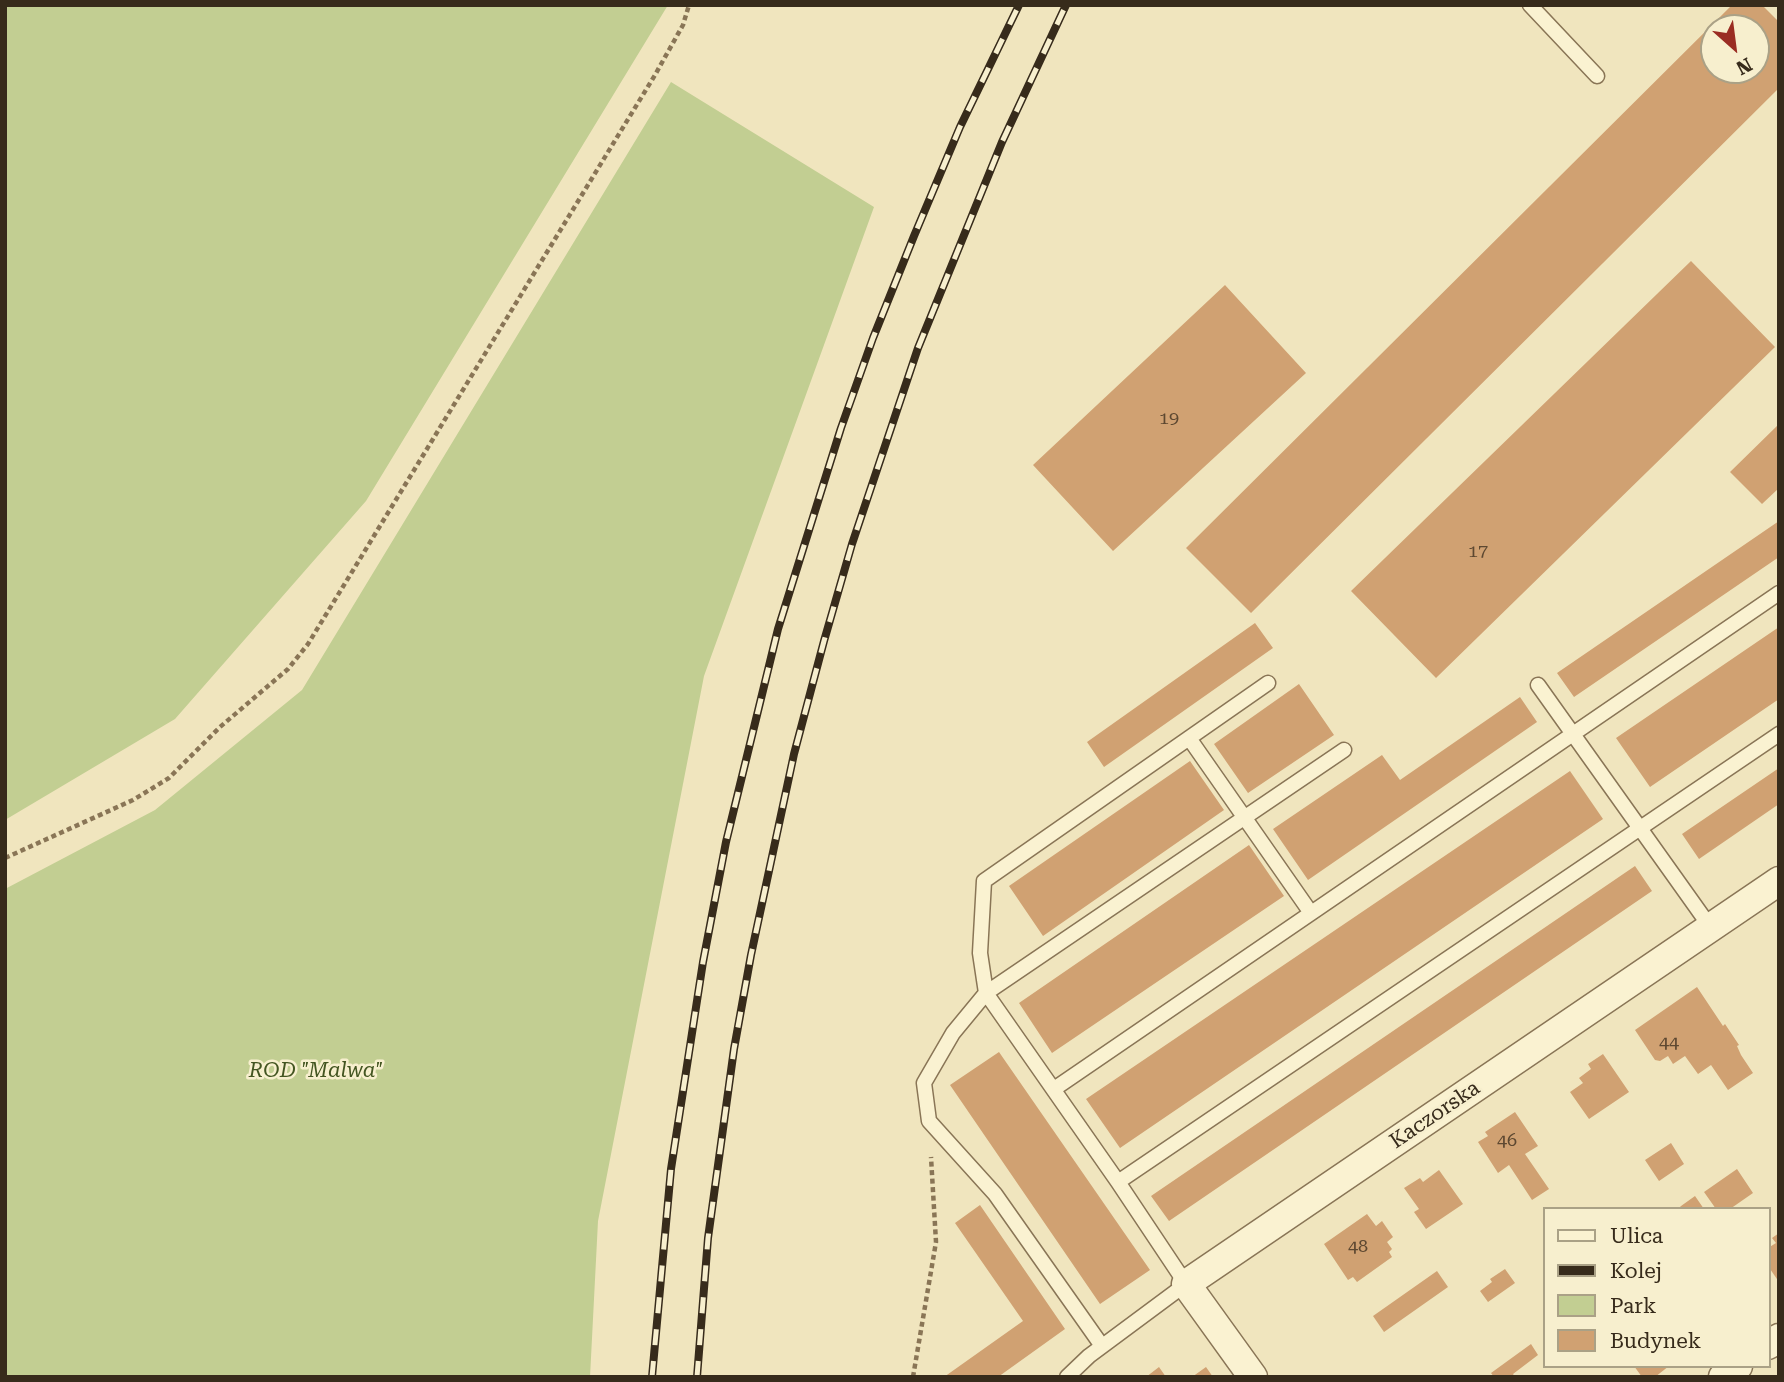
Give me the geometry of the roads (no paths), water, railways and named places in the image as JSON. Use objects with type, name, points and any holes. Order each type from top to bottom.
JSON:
[{"type":"street","name":"Kaczorska","points":[[1186,1284],[1779,881]]},
{"type":"street","points":[[1186,1284],[1253,1377]]},
{"type":"lane","points":[[1530,5],[1597,76]]},
{"type":"lane","points":[[1054,1089],[1779,593]]},
{"type":"lane","points":[[1068,1377],[1102,1346],[1186,1284],[986,993],[980,953],[985,881],[1268,683]]},
{"type":"lane","points":[[1538,685],[1711,928]]},
{"type":"lane","points":[[1118,1182],[1779,734]]},
{"type":"lane","points":[[1189,738],[1311,913]]},
{"type":"lane","points":[[1102,1346],[995,1194],[929,1121],[924,1083],[953,1033],[986,993],[1344,750]]},
{"type":"railway","points":[[652,1377],[671,1169],[703,962],[726,842],[778,629],[841,428],[873,338],[960,127],[1019,5]]},
{"type":"railway","points":[[697,1377],[708,1238],[734,1049],[794,754],[824,641],[852,544],[918,348],[1002,142],[1066,5]]},
{"type":"park label","name":"ROD \"Malwa\"","points":[[316,1071]]}]
